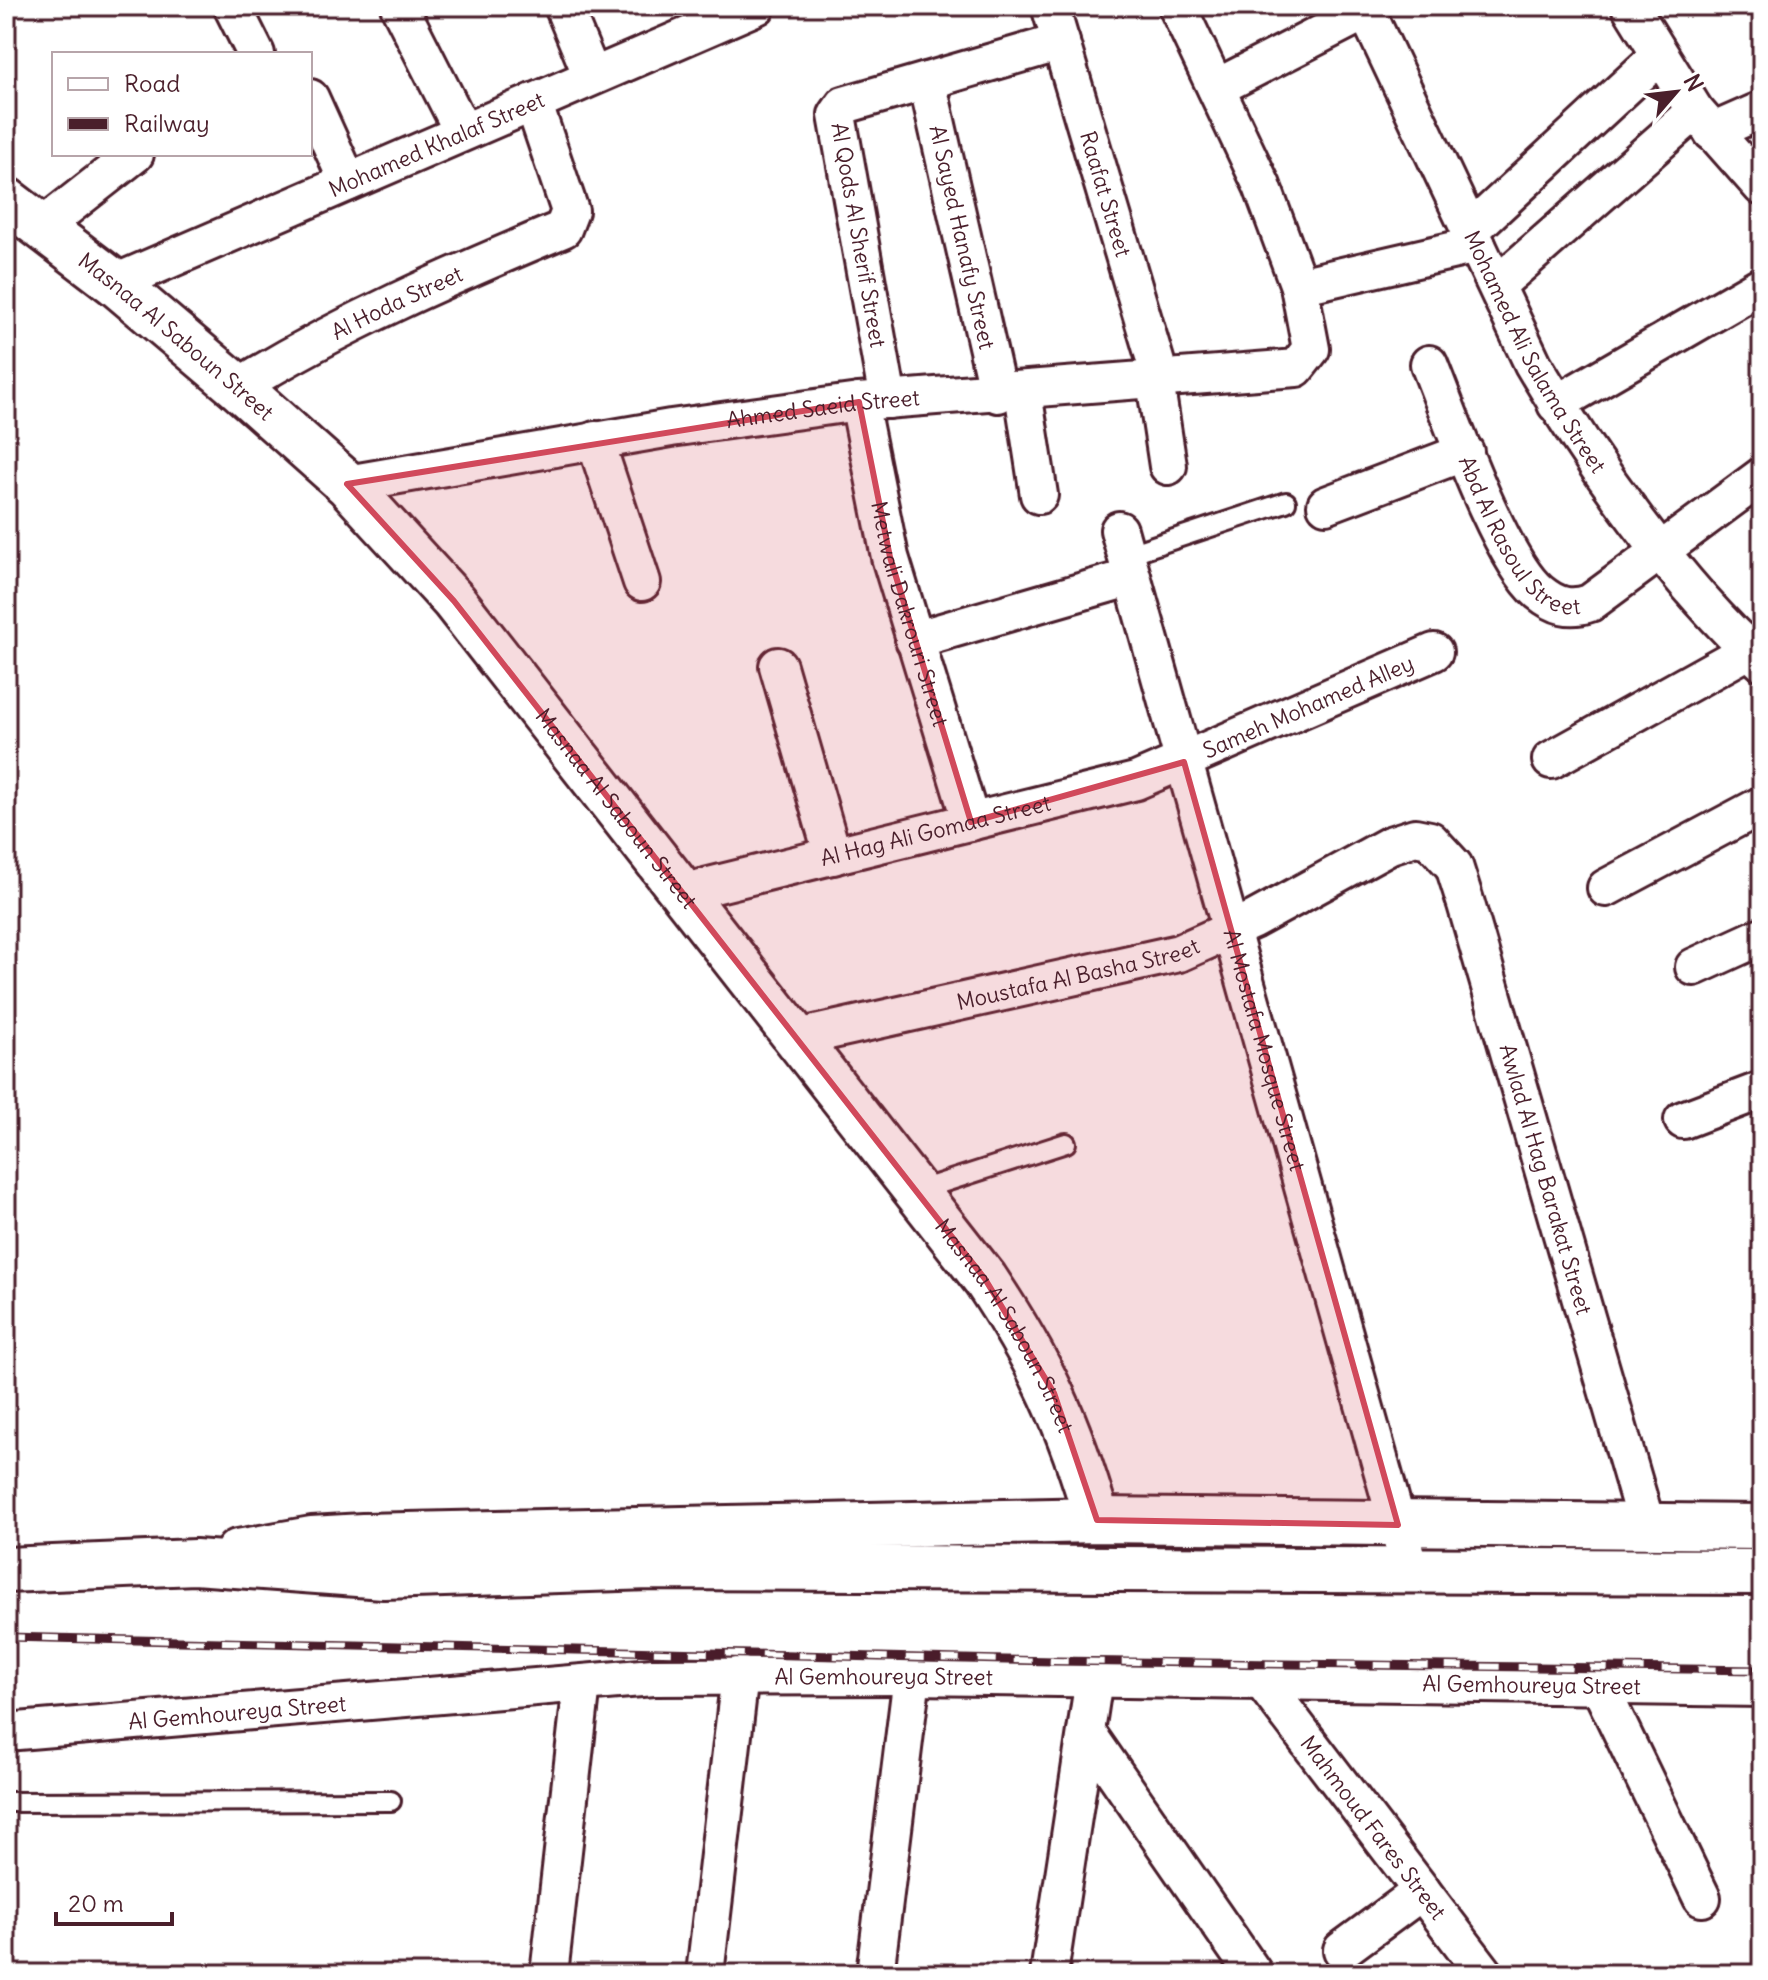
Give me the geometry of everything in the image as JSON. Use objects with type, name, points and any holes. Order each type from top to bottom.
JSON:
[{"type":"main road","name":"Masnaa Al Saboun Street","points":[[6,200],[115,283],[347,484],[454,601],[685,892],[985,1279],[1022,1335],[1054,1393],[1079,1456],[1097,1520]]},
{"type":"main road","points":[[820,1546],[1097,1520],[1762,1527]]},
{"type":"main road","points":[[6,1570],[195,1562],[260,1546],[363,1536],[820,1546],[1410,1569],[1762,1572]]},
{"type":"street","points":[[232,6],[255,52]]},
{"type":"street","points":[[399,6],[463,132]]},
{"type":"street","points":[[563,6],[592,76]]},
{"type":"street","name":"Mohamed Khalaf Street","points":[[115,283],[592,76],[714,14],[757,6]]},
{"type":"street","name":"Raafat Street","points":[[1050,6],[1158,380],[1168,466]]},
{"type":"street","points":[[1177,6],[1262,186],[1299,286],[1474,238],[1659,56]]},
{"type":"street","points":[[1633,7],[1659,56],[1703,122],[1762,187]]},
{"type":"street","points":[[1216,88],[1365,8]]},
{"type":"street","name":"Mohamed Ali Salama Street","points":[[1365,8],[1533,364],[1556,404],[1662,550],[1758,650]]},
{"type":"street","name":"Al Qods Al Sherif Street","points":[[874,401],[836,120],[844,105],[1061,42]]},
{"type":"street","name":"Al Sayed Hanafy Street","points":[[927,81],[1039,495]]},
{"type":"street","points":[[312,102],[348,182]]},
{"type":"street","name":"Al Hoda Street","points":[[238,387],[370,312],[563,229],[570,211],[533,102]]},
{"type":"street","points":[[1497,285],[1703,122],[1762,110]]},
{"type":"street","points":[[42,227],[132,156]]},
{"type":"street","points":[[1556,404],[1762,285]]},
{"type":"street","name":"Ahmed Saeid Street","points":[[347,484],[595,440],[874,401],[1282,370],[1303,363],[1311,349],[1299,286]]},
{"type":"street","name":"Abd Al Rasoul Street","points":[[1429,364],[1511,554],[1537,591],[1554,603],[1574,609],[1590,603],[1762,476]]},
{"type":"street","name":"Metwali Dakrouri Street","points":[[874,401],[890,557],[971,822]]},
{"type":"street","points":[[595,440],[642,582]]},
{"type":"street","points":[[1326,505],[1465,452]]},
{"type":"street","points":[[914,640],[1126,554]]},
{"type":"street","name":"Al Mostafa Mosque Street","points":[[1126,554],[1410,1569]]},
{"type":"street","points":[[1551,760],[1758,650]]},
{"type":"street","name":"Sameh Mohamed Alley","points":[[1184,762],[1434,652]]},
{"type":"street","points":[[778,666],[833,856]]},
{"type":"street","name":"Al Hag Ali Gomaa Street","points":[[685,892],[1109,789],[1184,762]]},
{"type":"street","points":[[1606,888],[1762,805]]},
{"type":"street","name":"Moustafa Al Basha Street","points":[[797,1038],[1179,953],[1231,931],[1390,845],[1415,837],[1430,840]]},
{"type":"street","name":"Awlad Al Hag Barakat Street","points":[[1430,840],[1454,866],[1647,1527]]},
{"type":"street","points":[[1694,967],[1762,936]]},
{"type":"street","points":[[1683,1120],[1762,1090]]},
{"type":"street","points":[[705,1974],[740,1675]]},
{"type":"street","points":[[875,1974],[912,1676]]},
{"type":"street","name":"Al Gemhoureya Street","points":[[6,1732],[653,1677],[912,1676],[1762,1688]]},
{"type":"street","points":[[1049,1974],[1094,1679]]},
{"type":"street","name":"Mahmoud Fares Street","points":[[1262,1681],[1485,1974]]},
{"type":"street","points":[[549,1974],[582,1684]]},
{"type":"street","points":[[1599,1685],[1702,1898]]},
{"type":"street","points":[[1087,1733],[1254,1974]]},
{"type":"street","points":[[1342,1950],[1422,1891]]},
{"type":"street","points":[[1224,1974],[1230,1938]]},
{"type":"lane","points":[[1126,554],[1286,502]]},
{"type":"lane","points":[[916,1191],[1066,1143]]},
{"type":"lane","points":[[6,1802],[391,1801]]},
{"type":"highlighted area","points":[[859,402],[890,557],[971,822],[1184,762],[1398,1525],[1097,1520],[1054,1393],[985,1279],[454,601],[347,484]]},
{"type":"railway","points":[[6,1637],[1053,1661],[1762,1670]]}]
